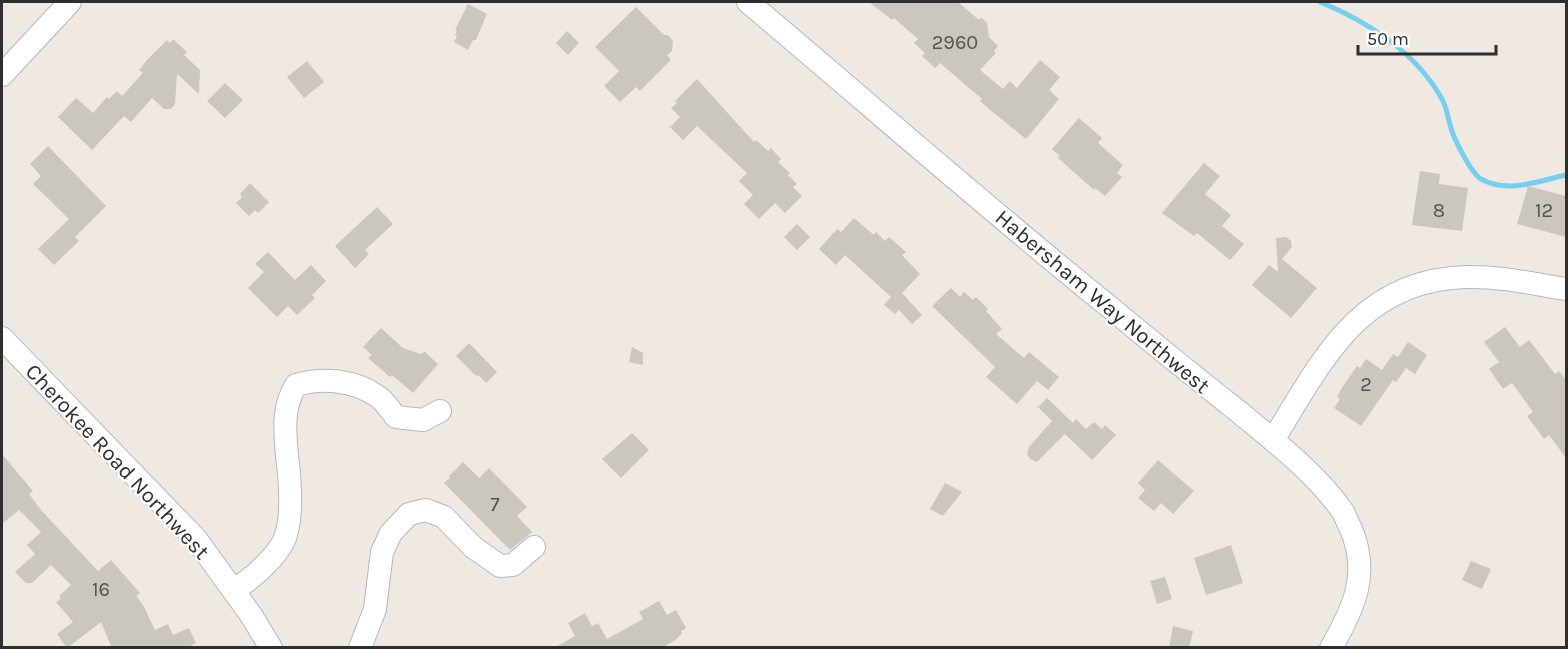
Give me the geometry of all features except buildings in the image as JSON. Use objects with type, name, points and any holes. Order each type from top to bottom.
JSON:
[{"type":"street","points":[[2,75],[70,2]]},
{"type":"street","name":"Habersham Way Northwest","points":[[748,2],[1078,282],[1273,440],[1315,479],[1344,513],[1357,543],[1359,579],[1354,601],[1348,619],[1331,648]]},
{"type":"street","points":[[1273,440],[1327,353],[1352,324],[1372,307],[1396,294],[1421,284],[1467,277],[1491,278],[1566,289]]},
{"type":"street","name":"Cherokee Road Northwest","points":[[2,338],[196,539],[272,648]]},
{"type":"street","points":[[233,590],[261,571],[284,539],[289,511],[290,483],[284,420],[289,396],[296,384],[309,381],[342,380],[377,396],[396,417],[423,420],[440,411]]},
{"type":"street","points":[[360,648],[375,609],[382,552],[391,533],[409,514],[426,510],[444,517],[473,547],[500,566],[513,565],[534,547]]},
{"type":"waterway","points":[[1320,2],[1374,30],[1406,54],[1420,69],[1433,84],[1443,101],[1459,147],[1481,179],[1502,186],[1512,186],[1566,175]]}]
